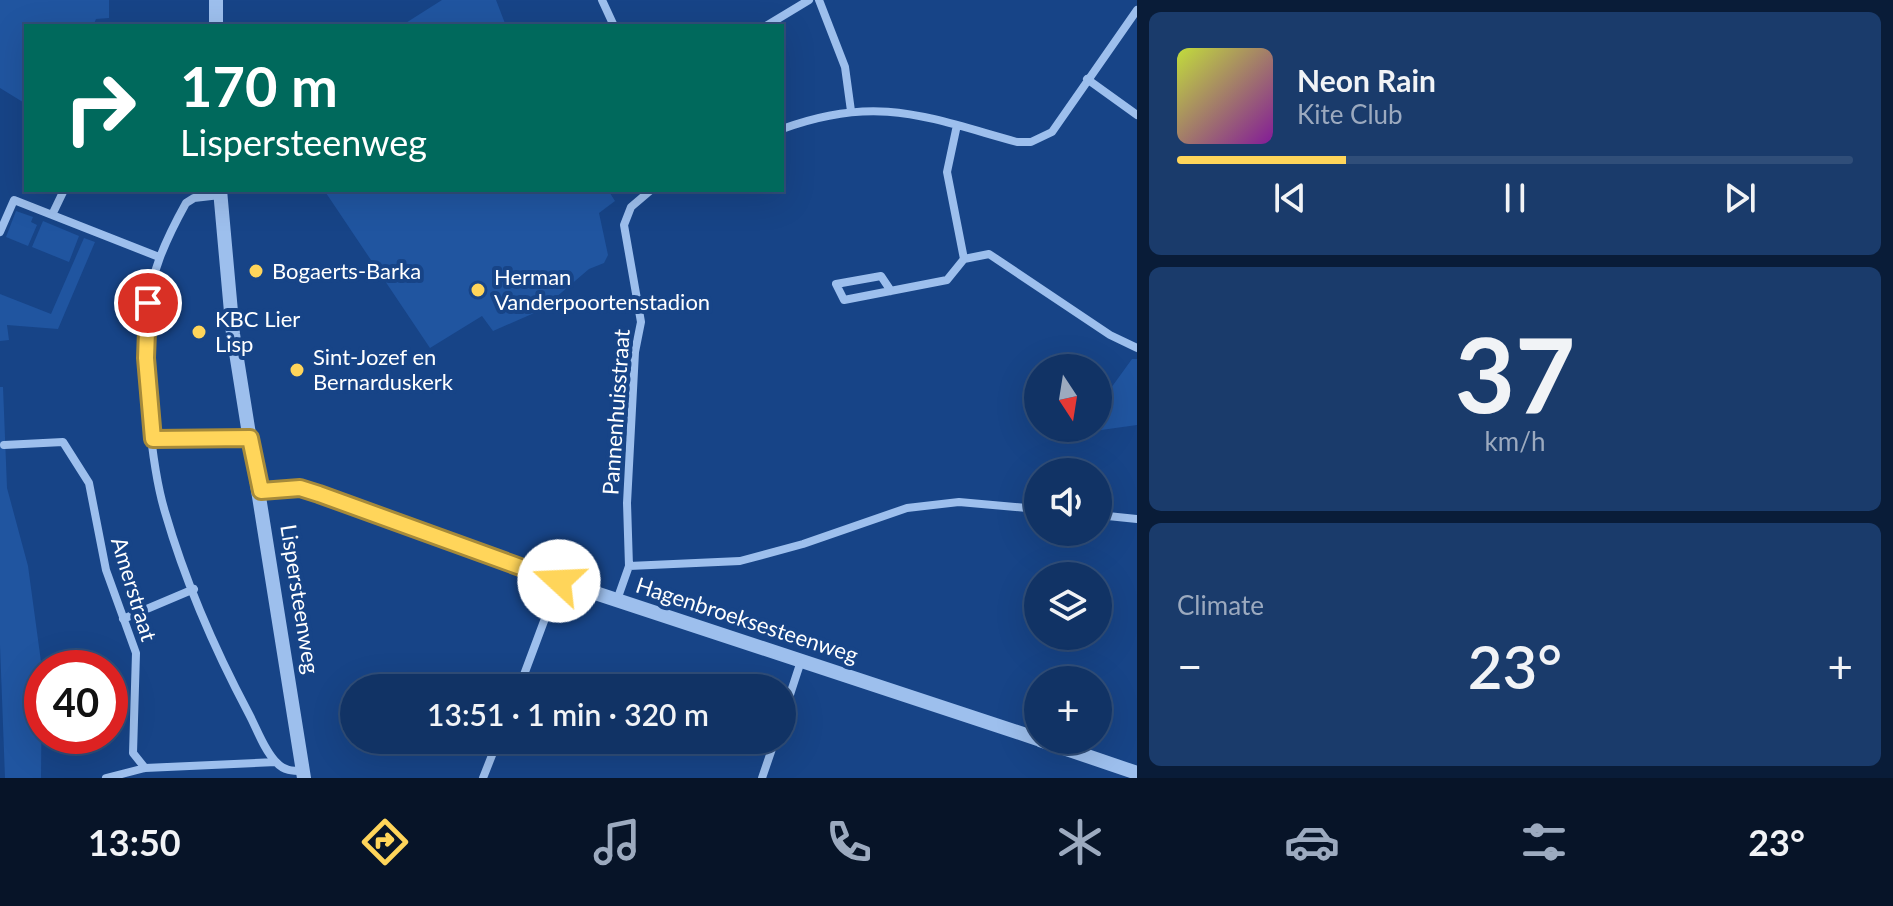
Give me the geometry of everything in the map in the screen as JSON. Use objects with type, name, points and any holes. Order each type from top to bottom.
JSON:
[{"type":"street","points":[[216,0],[216,24]]},
{"type":"street","points":[[602,0],[613,24]]},
{"type":"street","points":[[769,24],[809,0]]},
{"type":"street","points":[[819,0],[845,67],[851,111]]},
{"type":"street","points":[[784,128],[827,113],[902,110],[1017,142],[1043,138],[1052,132],[1137,10]]},
{"type":"street","points":[[1087,79],[1137,115]]},
{"type":"street","points":[[957,125],[947,172],[964,259]]},
{"type":"street","points":[[52,215],[63,192]]},
{"type":"street","points":[[220,192],[186,203],[159,257],[145,328],[153,439],[165,514],[201,612],[233,685],[276,762],[288,771],[304,774]]},
{"type":"street","name":"Lispersteenweg","points":[[220,192],[233,334],[261,491],[304,774]]},
{"type":"street","name":"Pannenhuisstraat","points":[[617,600],[629,566],[627,503],[635,352],[641,322],[624,225],[631,207],[649,192]]},
{"type":"street","points":[[0,232],[14,200],[159,257]]},
{"type":"street","points":[[891,291],[881,276],[836,284],[838,294],[844,300],[891,291],[947,280],[964,259],[989,254],[1110,335],[1137,348]]},
{"type":"street","points":[[153,439],[250,438]]},
{"type":"street","name":"Amerstraat","points":[[4,445],[63,442],[89,483],[106,570],[136,653],[133,753],[145,768]]},
{"type":"street","name":"Hagenbroeksesteenweg","points":[[261,491],[300,488],[319,494],[799,667],[1024,735]]},
{"type":"street","points":[[629,566],[740,561],[803,544],[907,508],[959,502],[1024,508]]},
{"type":"street","points":[[1112,516],[1137,519]]},
{"type":"street","points":[[524,674],[559,581]]},
{"type":"street","points":[[123,619],[194,589]]},
{"type":"street","points":[[796,676],[799,667]]},
{"type":"street","points":[[483,778],[492,754]]},
{"type":"street","points":[[762,778],[770,754]]},
{"type":"street","name":"Hagenbroeksesteenweg","points":[[1081,754],[1137,773]]},
{"type":"street","points":[[106,778],[145,768],[276,762]]},
{"type":"shaded area","points":[[0,0],[109,0],[109,18],[96,19],[94,24],[24,24],[24,103],[0,88]]},
{"type":"shaded area","points":[[442,0],[496,0],[505,24],[404,24]]},
{"type":"shaded area","name":"Herman Vanderpoortenstadion","points":[[325,192],[609,192],[615,201],[599,213],[608,255],[604,263],[589,269],[541,310],[493,331],[482,316],[430,348]]},
{"type":"shaded area","points":[[16,211],[33,217],[31,222],[37,225],[28,246],[6,237]]},
{"type":"shaded area","points":[[43,221],[79,236],[69,262],[32,247]]},
{"type":"shaded area","points":[[84,238],[95,242],[58,329],[7,325],[9,340],[0,341],[0,294],[51,314]]},
{"type":"shaded area","points":[[1132,359],[1137,359],[1137,425],[1112,428],[1112,387]]},
{"type":"shaded area","points":[[0,387],[3,387],[7,488],[28,566],[39,650],[24,650],[24,754],[41,754],[41,778],[5,778],[0,645]]},
{"type":"place","name":"Bogaerts-Barka","points":[[256,271]]},
{"type":"place","name":"Herman Vanderpoortenstadion","points":[[478,290]]},
{"type":"place","name":"KBC Lier Lisp","points":[[199,332]]},
{"type":"place","name":"Sint-Jozef en Bernarduskerk","points":[[297,370]]},
{"type":"route","points":[[148,303],[146,358],[153,439],[250,438],[261,491],[300,488],[559,581]]}]
